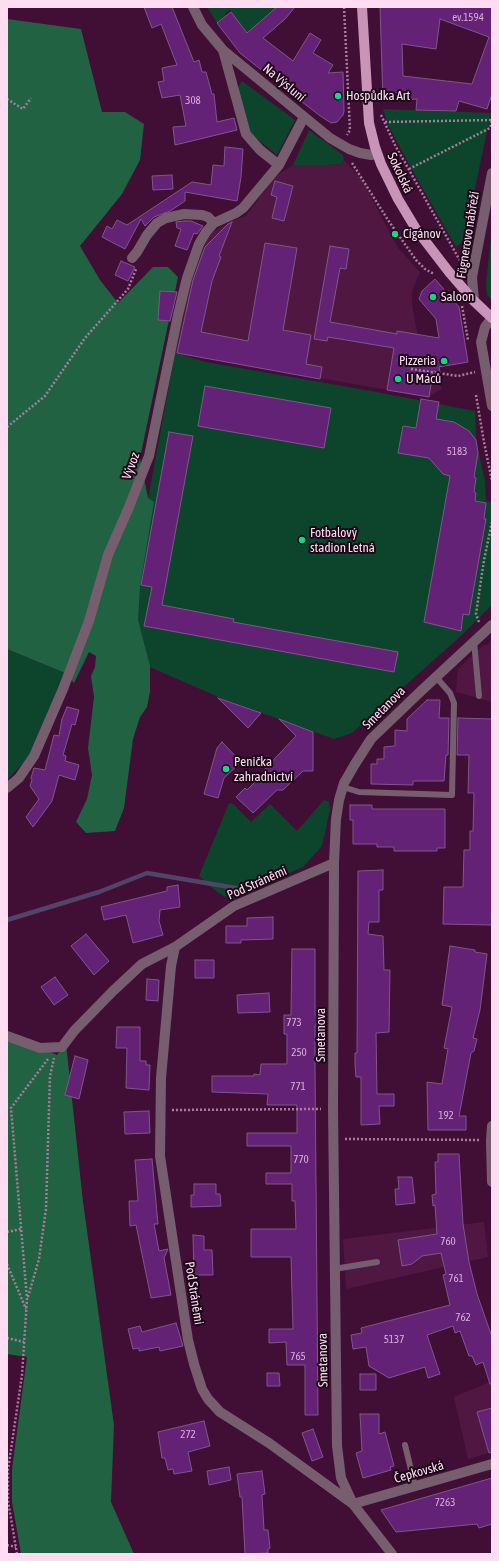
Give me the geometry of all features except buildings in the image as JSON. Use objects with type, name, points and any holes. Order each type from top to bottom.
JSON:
[{"type":"main road","name":"Sokolská","points":[[362,7],[368,123],[377,154],[386,176],[416,228],[441,262],[474,301],[492,318]]},
{"type":"street","name":"Na Výsluní","points":[[193,7],[202,25],[223,50],[330,138],[349,149],[360,153],[371,155],[377,154]]},
{"type":"street","points":[[223,50],[246,134],[260,150],[279,165]]},
{"type":"street","name":"Vývoz","points":[[7,788],[19,778],[34,756],[63,689],[89,621],[108,555],[130,507],[149,456],[178,315],[192,263],[199,244],[206,232],[214,223],[236,213],[243,208],[279,165],[304,117]]},
{"type":"street","name":"Fügnerovo nábřeží","points":[[474,301],[472,277],[492,173]]},
{"type":"street","points":[[135,255],[147,235],[157,223],[166,218],[184,214],[208,217],[214,223]]},
{"type":"street","points":[[492,318],[485,327],[481,342],[492,406]]},
{"type":"street","name":"Smetanova","points":[[353,1504],[341,1478],[337,1446],[334,1269],[334,864],[336,819],[339,800],[343,787],[354,764],[371,739],[492,625]]},
{"type":"street","name":"Pod Stráněmi","points":[[57,1047],[62,1047],[74,1031],[142,964],[175,947],[234,906],[334,864]]},
{"type":"street","name":"Pod Stráněmi","points":[[175,947],[161,1078],[160,1156],[188,1340],[202,1389],[208,1399],[220,1412],[269,1443],[353,1504],[392,1554]]},
{"type":"street","points":[[7,1036],[40,1048],[57,1047]]},
{"type":"street","points":[[492,1126],[492,1182]]},
{"type":"street","name":"Čepkovská","points":[[353,1504],[492,1464]]},
{"type":"lane","points":[[474,641],[479,696]]},
{"type":"lane","points":[[343,787],[359,792],[452,795],[454,703],[450,693],[436,677]]},
{"type":"lane","points":[[334,1269],[377,1262]]},
{"type":"lane","points":[[405,1445],[415,1486]]},
{"type":"path","points":[[330,138],[336,130],[343,135],[347,135],[350,130],[344,7]]},
{"type":"path","points":[[7,99],[23,109],[31,98]]},
{"type":"path","points":[[379,110],[409,169],[460,262],[466,269]]},
{"type":"path","points":[[350,124],[492,120],[490,128],[409,169]]},
{"type":"path","points":[[350,160],[357,168],[388,220],[416,260],[425,269],[436,275]]},
{"type":"path","points":[[7,427],[45,396],[85,338],[128,288],[138,264],[135,255]]},
{"type":"path","points":[[458,301],[462,306],[468,343]]},
{"type":"path","points":[[472,365],[474,380]]},
{"type":"path","points":[[411,369],[458,376],[486,371]]},
{"type":"path","points":[[476,394],[492,481]]},
{"type":"path","points":[[484,632],[476,614],[484,560],[492,522]]},
{"type":"path","points":[[17,1554],[8,1501],[8,1470],[22,1375],[27,1299],[11,1108],[57,1047]]},
{"type":"path","points":[[27,1299],[39,1259],[46,1209],[50,1076],[57,1047]]},
{"type":"path","points":[[161,1110],[334,1109]]},
{"type":"path","points":[[334,1139],[491,1140]]},
{"type":"path","points":[[7,1232],[21,1228]]},
{"type":"path","points":[[7,1264],[26,1312]]},
{"type":"path","points":[[7,1338],[24,1342]]},
{"type":"path","points":[[7,1545],[16,1547]]},
{"type":"shaded area","points":[[344,160],[362,180],[398,248],[420,272],[412,291],[412,305],[420,348],[442,389],[429,397],[175,353],[192,277],[209,234],[232,221],[246,216],[275,177],[293,165],[341,164]]},
{"type":"shaded area","points":[[492,637],[492,702],[456,692],[458,669],[483,645],[488,645]]},
{"type":"shaded area","points":[[484,1222],[488,1257],[346,1289],[343,1239]]},
{"type":"shaded area","points":[[492,1381],[492,1452],[468,1459],[454,1397]]},
{"type":"green space","points":[[207,7],[277,7],[246,33],[230,10],[225,13],[226,16],[217,23]]},
{"type":"green space","points":[[7,19],[81,29],[102,112],[125,112],[144,124],[140,160],[122,194],[80,246],[100,280],[118,303],[153,267],[168,267],[178,277],[140,458],[148,498],[154,502],[140,586],[138,620],[150,666],[150,692],[147,707],[140,717],[133,739],[124,808],[115,831],[86,833],[76,822],[87,799],[92,775],[88,748],[94,697],[91,676],[95,667],[96,656],[89,652],[74,683],[65,673],[7,649]]},
{"type":"green space","points":[[242,81],[295,120],[277,155],[251,134],[238,87]]},
{"type":"green space","points":[[383,109],[491,113],[465,235],[462,242],[456,247],[388,125]]},
{"type":"green space","points":[[309,130],[343,155],[344,160],[341,164],[293,165]]},
{"type":"green space","points":[[492,227],[492,300],[487,295],[486,284]]},
{"type":"green space","points":[[175,353],[206,362],[475,411],[476,440],[485,481],[486,501],[492,502],[492,605],[462,635],[352,733],[334,739],[223,699],[152,668],[110,652],[148,499]]},
{"type":"green space","points":[[7,649],[65,673],[27,759],[7,780]]},
{"type":"green space","points":[[324,800],[329,802],[330,810],[322,846],[303,867],[229,899],[217,892],[199,876],[229,803],[233,804],[251,822],[270,804],[297,831]]},
{"type":"green space","points":[[7,1041],[57,1055],[66,1043],[83,1202],[114,1425],[111,1502],[134,1554],[21,1554],[12,1502],[12,1469],[27,1357],[7,1354]]},
{"type":"waterway","points":[[7,920],[99,892],[147,873],[236,888]]},
{"type":"place","name":"Hospůdka Art","points":[[338,96]]},
{"type":"place","name":"Cigánov","points":[[395,234]]},
{"type":"place","name":"Saloon","points":[[433,297]]},
{"type":"place","name":"Pizzeria","points":[[444,361]]},
{"type":"place","name":"U Máců","points":[[398,379]]},
{"type":"place","name":"Fotbalový stadion Letná","points":[[302,540]]},
{"type":"place","name":"Penička zahradnictví","points":[[226,769]]}]
